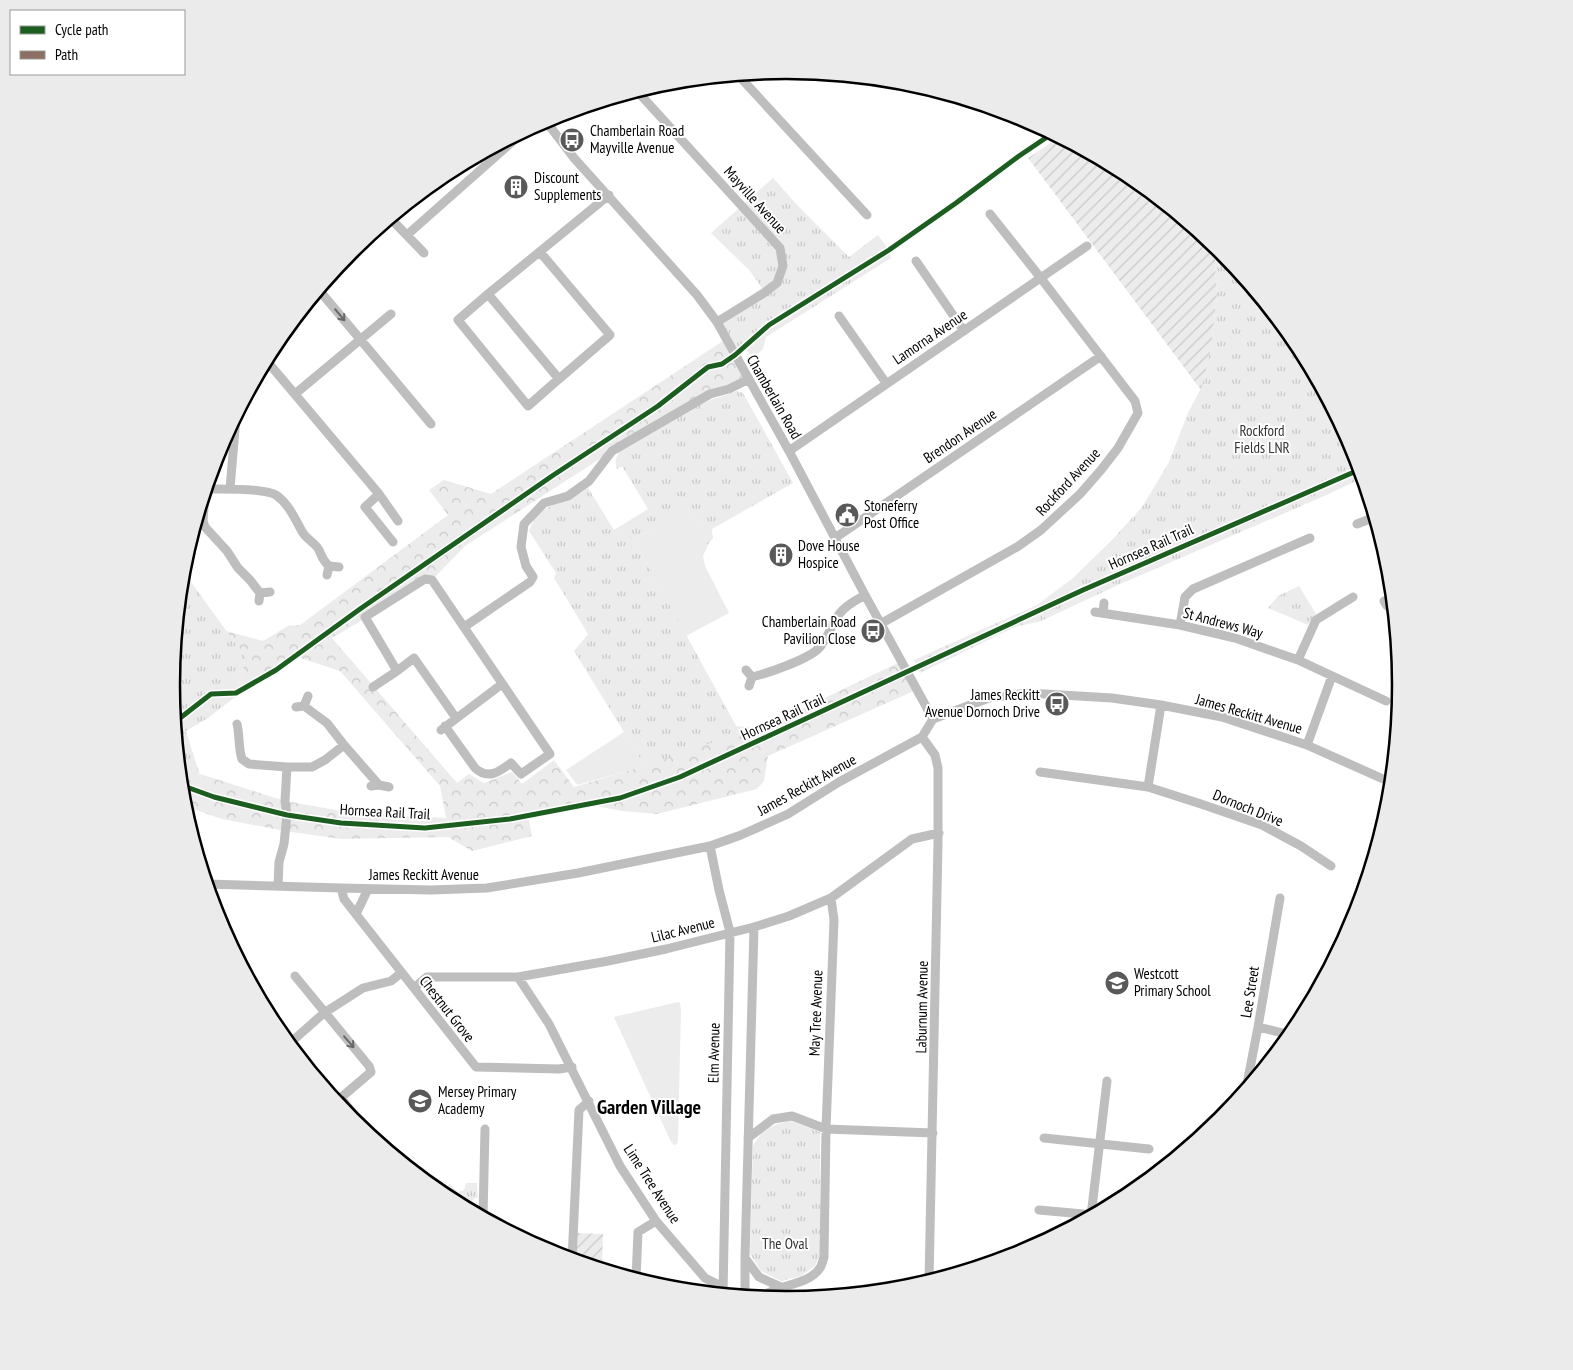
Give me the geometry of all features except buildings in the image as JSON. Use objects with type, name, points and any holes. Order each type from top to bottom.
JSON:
[{"type":"street","points":[[743,80],[867,215]]},
{"type":"street","name":"Mayville Avenue","points":[[642,96],[780,248],[783,266],[777,283],[717,322]]},
{"type":"street","name":"Chamberlain Road","points":[[550,127],[574,158],[697,295],[717,322],[789,451],[933,719]]},
{"type":"street","points":[[407,236],[503,149]]},
{"type":"street","points":[[540,252],[610,335],[528,406],[458,320],[608,195]]},
{"type":"street","name":"Rockford Avenue","points":[[882,623],[1017,547],[1041,530],[1080,494],[1101,470],[1118,448],[1138,412],[1135,401],[990,214]]},
{"type":"street","points":[[395,223],[424,253]]},
{"type":"street","name":"Lamorna Avenue","points":[[789,451],[1087,246]]},
{"type":"street","points":[[916,261],[964,331]]},
{"type":"street","points":[[488,294],[559,379],[561,377]]},
{"type":"street","points":[[323,295],[431,424]]},
{"type":"street","points":[[295,394],[391,314]]},
{"type":"street","points":[[839,316],[886,384]]},
{"type":"street","name":"Brendon Avenue","points":[[835,538],[1101,356]]},
{"type":"street","points":[[271,366],[379,494],[398,521]]},
{"type":"street","points":[[464,627],[530,582],[533,577],[526,566],[521,547],[524,524],[544,502],[568,496],[590,480],[612,450],[710,394],[729,389],[749,379]]},
{"type":"street","points":[[230,489],[234,435]]},
{"type":"street","points":[[212,489],[271,493],[277,496],[296,518],[307,537],[318,548],[328,571],[339,566]]},
{"type":"street","points":[[379,494],[364,507],[393,542]]},
{"type":"street","points":[[1357,524],[1369,519]]},
{"type":"street","points":[[203,521],[205,527],[250,580],[260,597],[270,592]]},
{"type":"street","points":[[1180,625],[1185,597],[1193,588],[1303,545],[1310,538]]},
{"type":"street","points":[[397,671],[365,617],[425,579],[432,580],[550,754],[521,774],[511,763],[502,770],[486,775],[480,773],[443,728],[502,684]]},
{"type":"street","points":[[752,677],[772,672],[818,649],[839,614],[847,606],[865,595]]},
{"type":"street","points":[[1298,660],[1316,620],[1351,602]]},
{"type":"street","name":"St Andrews Way","points":[[1104,603],[1099,613],[1180,625],[1235,638],[1298,660],[1386,701]]},
{"type":"street","points":[[373,687],[414,658],[456,718]]},
{"type":"street","points":[[746,670],[752,677]]},
{"type":"street","points":[[1307,744],[1332,676]]},
{"type":"street","points":[[749,686],[752,677]]},
{"type":"street","name":"James Reckitt Avenue","points":[[933,719],[989,698],[1028,693],[1112,698],[1222,717],[1307,744],[1385,780]]},
{"type":"street","points":[[308,696],[300,707],[327,723],[375,785],[389,787]]},
{"type":"street","points":[[1148,787],[1162,706]]},
{"type":"street","points":[[922,737],[933,719]]},
{"type":"street","points":[[236,722],[240,736],[239,749],[242,759],[249,764],[312,767],[325,760],[344,744]]},
{"type":"street","name":"James Reckitt Avenue","points":[[214,884],[368,889],[487,888],[578,873],[710,846],[741,835],[788,814],[839,782],[922,737]]},
{"type":"street","name":"Laburnum Avenue","points":[[922,737],[935,755],[938,768],[929,1274]]},
{"type":"street","points":[[278,886],[279,862],[284,844],[287,767]]},
{"type":"street","name":"Dornoch Drive","points":[[1045,770],[1148,787],[1262,825],[1301,846],[1331,866]]},
{"type":"street","name":"Lilac Avenue","points":[[414,988],[428,977],[518,977],[666,949],[754,927],[789,916],[831,898],[912,839],[938,833]]},
{"type":"street","name":"Elm Avenue","points":[[710,846],[730,932],[723,1288]]},
{"type":"street","name":"Chestnut Grove","points":[[341,888],[344,899],[476,1067],[559,1069],[572,1067]]},
{"type":"street","points":[[356,914],[368,889]]},
{"type":"street","name":"May Tree Avenue","points":[[826,1129],[834,920],[831,898]]},
{"type":"street","name":"Lee Street","points":[[1248,1077],[1280,898]]},
{"type":"street","points":[[745,1290],[754,927]]},
{"type":"street","points":[[295,1039],[324,1013],[363,988],[391,981],[402,973]]},
{"type":"street","points":[[295,976],[369,1066],[371,1072],[342,1097]]},
{"type":"street","name":"Lime Tree Avenue","points":[[518,977],[549,1024],[620,1166],[656,1221],[705,1278],[718,1287]]},
{"type":"street","points":[[1258,1027],[1283,1033]]},
{"type":"street","points":[[1093,1208],[1107,1081]]},
{"type":"street","points":[[572,1252],[579,1110],[589,1101]]},
{"type":"street","points":[[748,1138],[773,1119],[792,1116],[826,1129],[933,1133]]},
{"type":"street","points":[[483,1210],[485,1129]]},
{"type":"street","points":[[774,1291],[803,1281],[819,1269],[824,1257],[826,1129]]},
{"type":"street","points":[[1044,1138],[1149,1149]]},
{"type":"street","points":[[1039,1210],[1082,1214]]},
{"type":"street","points":[[636,1272],[638,1232],[656,1221]]},
{"type":"street","points":[[745,1258],[759,1277],[781,1287]]},
{"type":"green space","points":[[1055,141],[1090,160],[1156,204],[1215,256],[1217,295],[1211,348],[1201,390],[1028,158]]},
{"type":"green space","points":[[773,178],[849,257],[878,235],[889,250],[891,258],[766,337],[763,349],[752,359],[745,346],[735,355],[715,319],[762,288],[750,271],[711,233]]},
{"type":"green space","name":"Rockford Fields LNR","points":[[1215,256],[1242,285],[1291,348],[1312,382],[1330,417],[1357,481],[1118,585],[1041,621],[1037,605],[1073,578],[1112,540],[1142,507],[1168,464],[1188,413],[1200,390],[1211,348],[1217,295]]},
{"type":"green space","points":[[726,339],[749,379],[710,394],[612,451],[465,546],[435,577],[332,638],[457,783],[469,774],[484,783],[512,772],[522,784],[554,760],[574,787],[634,769],[735,726],[762,728],[902,661],[916,690],[768,756],[764,781],[757,789],[657,814],[622,811],[586,804],[528,815],[532,836],[472,851],[448,837],[341,839],[222,819],[193,809],[190,789],[202,794],[200,774],[285,801],[353,813],[446,818],[440,786],[340,671],[294,656],[234,698],[246,658],[226,631],[263,641],[288,626],[300,625],[448,515],[429,490],[444,480],[491,494]]},
{"type":"green space","points":[[737,391],[743,393],[793,483],[712,529],[713,538],[708,545],[688,508],[634,540],[740,733],[645,766],[574,651],[588,634],[554,578],[556,573],[529,531],[534,521],[547,508],[571,498],[588,488],[614,530],[648,509],[622,466],[617,469],[616,460],[620,451],[699,405]]},
{"type":"green space","points":[[688,507],[708,545],[703,556],[705,566],[729,613],[686,636],[634,540]]},
{"type":"green space","points":[[190,580],[246,658],[234,698],[208,718],[186,731],[207,798],[190,793],[185,764],[180,685],[185,606]]},
{"type":"green space","points":[[1299,586],[1316,614],[1308,625],[1268,608],[1278,596]]},
{"type":"green space","points":[[1037,605],[1041,621],[1015,627],[920,673],[914,660]]},
{"type":"green space","points":[[624,732],[645,766],[577,785],[566,770]]},
{"type":"green space","points":[[680,1003],[681,1010],[678,1140],[677,1144],[674,1145],[614,1017]]},
{"type":"green space","name":"The Oval","points":[[791,1121],[820,1132],[820,1255],[815,1266],[801,1276],[781,1281],[761,1271],[750,1254],[753,1146],[764,1131]]},
{"type":"green space","points":[[466,1183],[477,1183],[478,1197],[471,1202],[447,1187],[450,1184],[458,1192],[464,1190]]},
{"type":"green space","points":[[577,1233],[603,1234],[602,1262],[577,1253]]},
{"type":"cycle path","points":[[182,717],[211,694],[236,693],[276,670],[360,609],[552,476],[658,406],[708,367],[722,364],[769,325],[889,250],[1047,137]]},
{"type":"cycle path","name":"Hornsea Rail Trail","points":[[189,788],[214,797],[287,815],[341,823],[425,828],[510,819],[620,798],[680,777],[1083,590],[1354,472]]},
{"type":"place","name":"Chamberlain Road Mayville Avenue","points":[[572,140]]},
{"type":"place","name":"Discount Supplements","points":[[516,187]]},
{"type":"place","name":"Stoneferry Post Office","points":[[847,515]]},
{"type":"place","name":"Dove House Hospice","points":[[781,555]]},
{"type":"place","name":"Chamberlain Road Pavilion Close","points":[[873,631]]},
{"type":"place","name":"James Reckitt Avenue Dornoch Drive","points":[[1057,704]]},
{"type":"place","name":"Westcott Primary School","points":[[1117,983]]},
{"type":"place","name":"Mersey Primary Academy","points":[[420,1101]]},
{"type":"district","name":"Garden Village","points":[[649,1107]]}]
